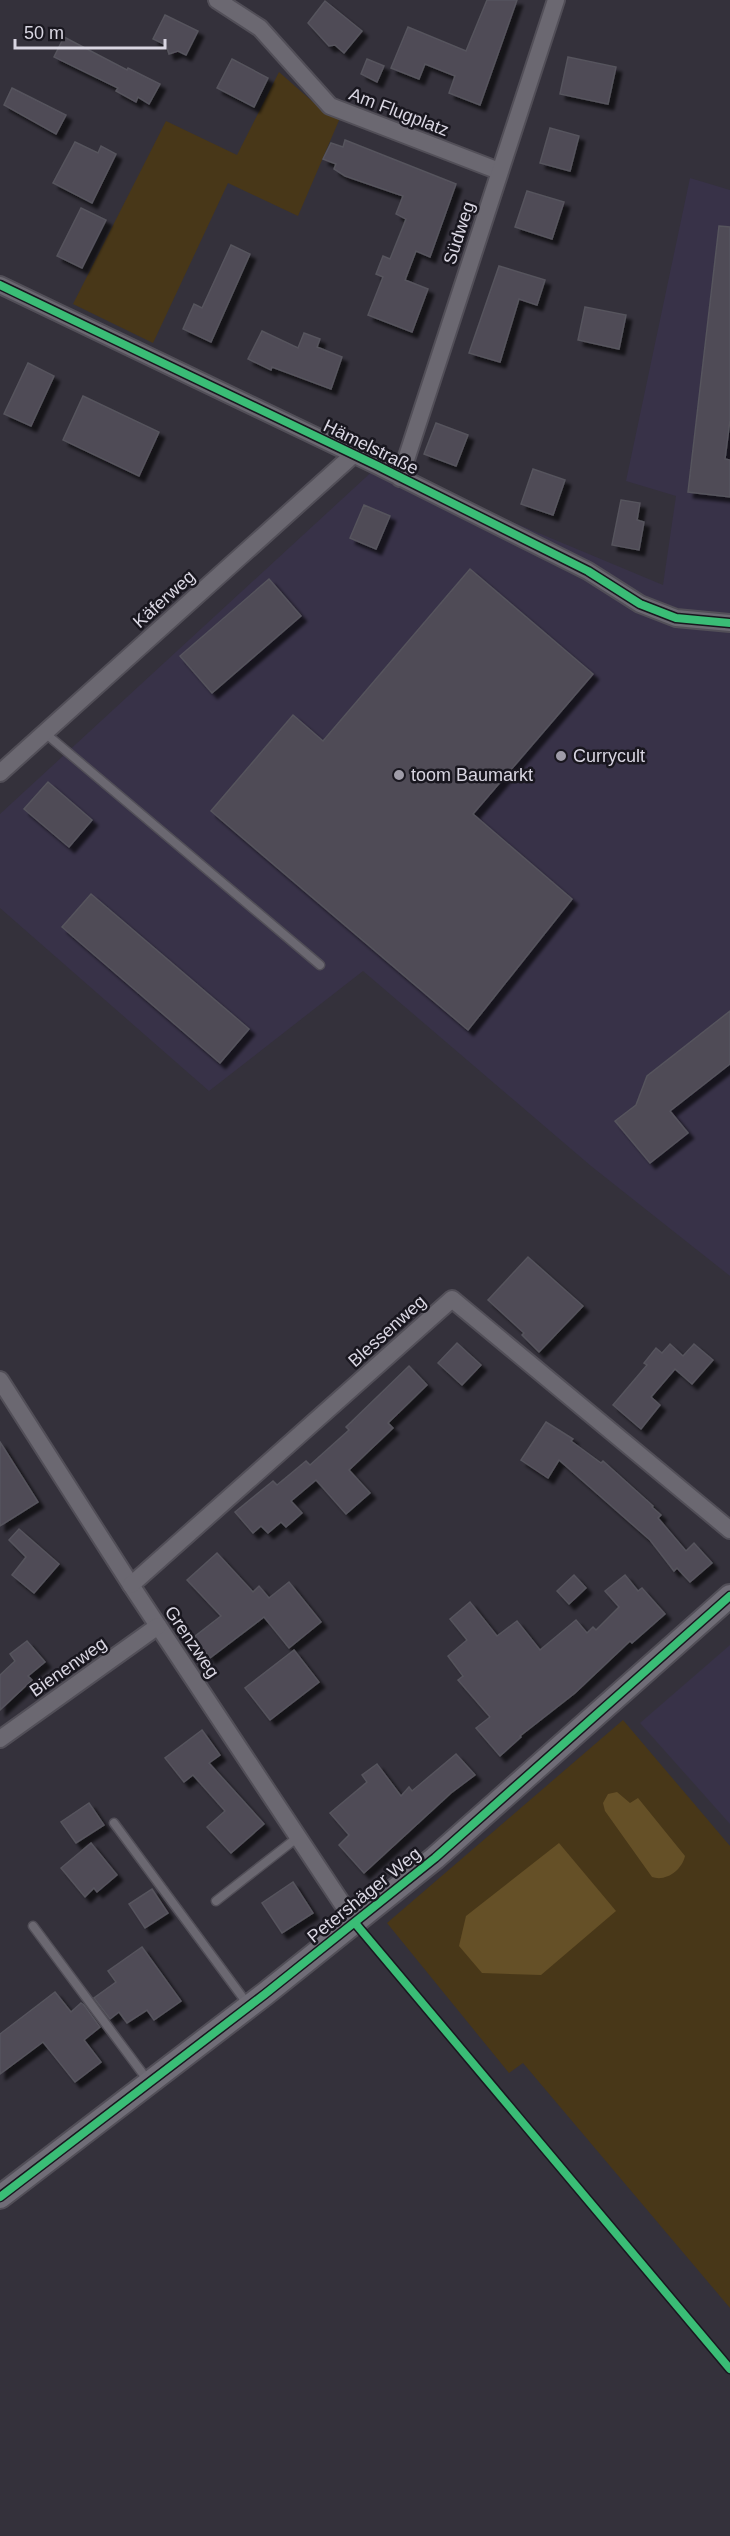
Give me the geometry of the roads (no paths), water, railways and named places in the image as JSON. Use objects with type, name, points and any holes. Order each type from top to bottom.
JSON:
[{"type":"street","name":"Am Flugplatz","points":[[218,0],[261,28],[330,106],[499,171]]},
{"type":"street","name":"Südweg","points":[[400,478],[556,0]]},
{"type":"street","name":"Hämelstraße","points":[[0,285],[354,454],[588,571],[640,604],[676,618],[730,623]]},
{"type":"street","name":"Käferweg","points":[[0,773],[354,454]]},
{"type":"street","name":"Blessenweg","points":[[131,1585],[452,1299],[730,1530]]},
{"type":"street","name":"Grenzweg","points":[[0,1380],[131,1585],[354,1923]]},
{"type":"street","name":"Petershäger Weg","points":[[0,2197],[249,2006],[435,1858],[730,1596]]},
{"type":"street","name":"Bienenweg","points":[[0,1739],[158,1626]]},
{"type":"lane","points":[[45,733],[320,965]]},
{"type":"lane","points":[[114,1823],[249,2006]]},
{"type":"lane","points":[[216,1901],[298,1837]]},
{"type":"lane","points":[[33,1926],[150,2082]]},
{"type":"place","name":"Currycult","points":[[561,756]]},
{"type":"place","name":"toom Baumarkt","points":[[399,775]]}]
